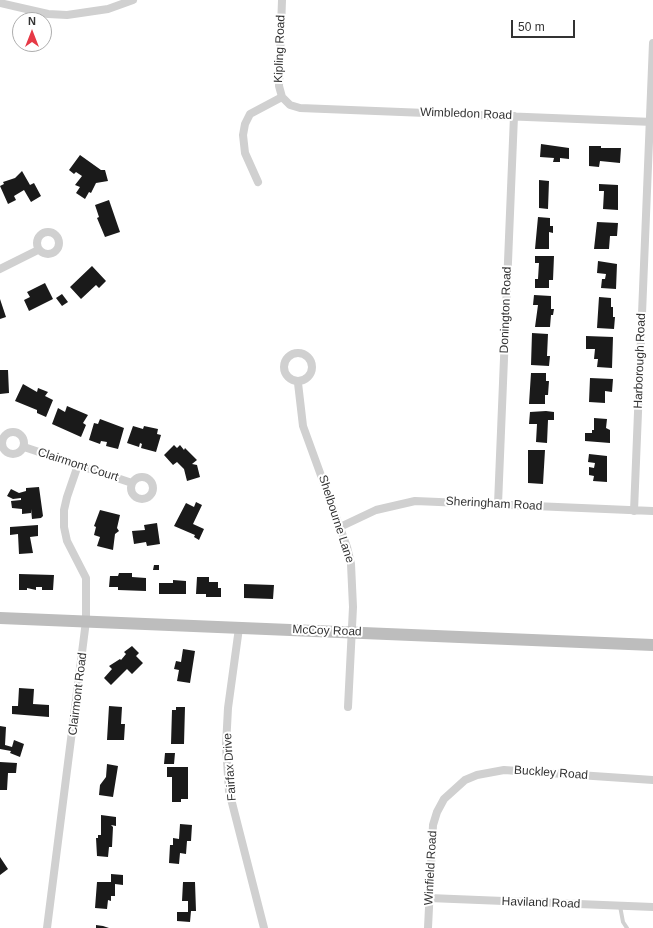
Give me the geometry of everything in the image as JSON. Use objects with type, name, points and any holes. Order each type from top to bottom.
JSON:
[{"type":"main road","name":"McCoy Road","points":[[0,618],[653,645]]},
{"type":"street","points":[[0,3],[48,14],[67,15],[108,9],[133,0]]},
{"type":"street","name":"Kipling Road","points":[[282,0],[279,86],[282,97]]},
{"type":"street","name":"Harborough Road","points":[[634,511],[651,122],[653,43]]},
{"type":"street","points":[[258,182],[245,153],[243,135],[244,124],[250,114],[282,97]]},
{"type":"street","name":"Wimbledon Road","points":[[282,97],[287,103],[300,108],[651,122]]},
{"type":"street","name":"Donington Road","points":[[498,504],[514,116]]},
{"type":"street","points":[[0,269],[38,250]]},
{"type":"street","name":"Shelbourne Lane","points":[[298,383],[303,426],[340,526],[347,547],[353,574],[348,707]]},
{"type":"street","name":"Clairmont Court","points":[[24,447],[132,483]]},
{"type":"street","name":"Clairmont Road","points":[[47,928],[86,621],[86,578],[67,541],[64,527],[64,510],[78,465]]},
{"type":"street","name":"Sheringham Road","points":[[340,526],[376,510],[404,502],[429,501],[653,511]]},
{"type":"street","name":"Fairfax Drive","points":[[239,628],[228,708],[226,746],[229,791],[264,928]]},
{"type":"street","name":"Buckley Road","points":[[453,789],[465,780],[477,775],[504,770],[653,780]]},
{"type":"street","name":"Winfield Road","points":[[428,928],[433,825],[437,812],[444,799],[453,789]]},
{"type":"street","name":"Haviland Road","points":[[429,898],[653,907]]},
{"type":"lane","points":[[620,906],[621,918],[627,928]]},
{"type":"building","points":[[541,144],[569,148],[569,159],[560,158],[560,162],[553,162],[554,158],[540,157]]},
{"type":"building","points":[[589,146],[601,146],[601,148],[621,148],[620,163],[600,161],[599,167],[589,166]]},
{"type":"building","points":[[80,155],[101,170],[105,170],[108,181],[96,183],[91,193],[89,192],[85,199],[76,193],[80,187],[75,185],[82,176],[76,172],[74,174],[69,170]]},
{"type":"building","points":[[22,171],[30,185],[34,183],[41,196],[31,202],[24,190],[14,196],[16,200],[8,204],[0,186],[4,184],[3,182],[15,178]]},
{"type":"building","points":[[539,180],[549,181],[548,209],[539,208]]},
{"type":"building","points":[[599,184],[618,185],[618,210],[603,209],[604,191],[599,191]]},
{"type":"building","points":[[109,200],[120,232],[105,237],[97,218],[99,217],[95,205]]},
{"type":"building","points":[[538,217],[550,218],[550,226],[553,226],[553,233],[549,232],[549,249],[535,249]]},
{"type":"building","points":[[597,222],[618,223],[617,236],[610,236],[609,249],[594,249]]},
{"type":"building","points":[[535,256],[554,256],[553,280],[549,280],[549,288],[535,288],[535,279],[538,279],[539,263],[535,263]]},
{"type":"building","points":[[598,261],[617,264],[616,289],[601,288],[602,279],[605,279],[606,274],[597,273]]},
{"type":"building","points":[[92,266],[106,281],[99,288],[96,285],[81,299],[70,287]]},
{"type":"building","points":[[45,283],[53,299],[29,311],[24,300],[30,297],[27,292]]},
{"type":"building","points":[[62,294],[68,302],[62,306],[56,298]]},
{"type":"building","points":[[534,295],[551,296],[551,309],[554,309],[553,315],[551,315],[550,327],[535,327],[538,305],[533,305]]},
{"type":"building","points":[[599,297],[611,298],[613,317],[615,317],[614,329],[597,328]]},
{"type":"building","points":[[0,299],[6,317],[0,319]]},
{"type":"building","points":[[532,333],[548,334],[547,356],[550,356],[549,366],[531,365]]},
{"type":"building","points":[[586,336],[613,337],[612,368],[597,367],[598,359],[594,359],[595,349],[586,349]]},
{"type":"building","points":[[0,370],[8,370],[9,393],[0,394]]},
{"type":"building","points":[[531,373],[546,373],[546,381],[549,381],[548,395],[545,395],[545,404],[529,404]]},
{"type":"building","points":[[590,378],[613,379],[612,392],[605,391],[605,403],[589,402]]},
{"type":"building","points":[[23,384],[37,392],[38,388],[48,392],[45,396],[53,400],[46,417],[37,413],[37,410],[15,401]]},
{"type":"building","points":[[67,406],[88,415],[83,423],[86,425],[81,437],[52,424],[58,408],[65,412]]},
{"type":"building","points":[[530,412],[554,412],[554,420],[548,420],[547,443],[536,442],[537,424],[529,424]]},
{"type":"building","points":[[594,418],[607,419],[606,428],[610,430],[610,443],[585,441],[585,433],[592,433],[592,430],[594,430]]},
{"type":"building","points":[[100,419],[124,428],[118,449],[106,446],[107,442],[101,441],[100,444],[89,440],[94,423],[98,424]]},
{"type":"building","points":[[133,426],[143,429],[144,426],[158,429],[157,434],[161,435],[156,452],[141,448],[142,444],[140,443],[139,447],[127,443]]},
{"type":"building","points":[[174,445],[177,448],[180,445],[184,450],[185,448],[197,460],[192,464],[197,465],[200,477],[187,481],[184,469],[177,462],[173,465],[164,455]]},
{"type":"building","points":[[528,450],[545,450],[543,484],[528,483]]},
{"type":"building","points":[[589,454],[607,456],[607,482],[593,481],[594,476],[589,475],[589,467],[594,468],[595,463],[588,462]]},
{"type":"building","points":[[39,487],[43,516],[41,518],[32,519],[31,509],[31,513],[22,514],[22,509],[12,508],[11,501],[21,500],[21,498],[13,499],[7,496],[11,489],[19,493],[26,491],[26,488]]},
{"type":"building","points":[[196,502],[202,505],[193,524],[204,529],[199,540],[194,537],[195,535],[174,526],[186,503],[194,507]]},
{"type":"building","points":[[100,510],[120,515],[117,528],[119,531],[115,534],[113,550],[97,546],[100,537],[94,535],[96,527],[94,526]]},
{"type":"building","points":[[157,523],[160,544],[147,546],[146,542],[134,544],[132,531],[145,530],[144,525]]},
{"type":"building","points":[[38,525],[38,536],[30,537],[33,553],[19,554],[18,534],[10,535],[10,527]]},
{"type":"building","points":[[154,565],[159,565],[159,570],[153,570]]},
{"type":"building","points":[[119,573],[132,573],[132,577],[146,578],[146,591],[118,590],[118,587],[109,587],[110,576],[118,576]]},
{"type":"building","points":[[19,574],[54,575],[53,590],[42,590],[42,587],[36,587],[36,590],[27,588],[27,590],[19,590]]},
{"type":"building","points":[[197,577],[209,577],[209,582],[218,582],[218,588],[221,588],[221,597],[206,597],[206,594],[196,594]]},
{"type":"building","points":[[173,580],[186,581],[186,594],[159,594],[159,583],[173,583]]},
{"type":"building","points":[[244,584],[274,585],[273,599],[244,598]]},
{"type":"building","points":[[132,646],[139,653],[136,656],[143,663],[132,674],[127,669],[111,685],[104,678],[112,669],[109,666],[120,659],[121,660],[126,654],[124,652]]},
{"type":"building","points":[[183,649],[195,651],[190,683],[177,681],[179,670],[174,669],[176,661],[181,662]]},
{"type":"building","points":[[19,688],[34,689],[33,704],[49,705],[49,717],[12,714],[12,706],[18,706]]},
{"type":"building","points":[[109,706],[122,707],[121,724],[125,724],[124,740],[107,740]]},
{"type":"building","points":[[176,707],[185,707],[184,744],[171,744],[172,710],[176,710]]},
{"type":"building","points":[[0,726],[6,727],[5,745],[12,747],[14,740],[24,744],[20,757],[10,753],[11,751],[0,749]]},
{"type":"building","points":[[165,753],[175,753],[174,764],[164,764]]},
{"type":"building","points":[[0,762],[17,763],[16,773],[8,773],[7,790],[0,790]]},
{"type":"building","points":[[107,764],[118,766],[113,797],[99,795],[100,785],[106,777]]},
{"type":"building","points":[[167,767],[188,767],[188,799],[181,799],[181,802],[172,802],[172,777],[167,777]]},
{"type":"building","points":[[101,815],[116,817],[116,826],[111,825],[113,827],[112,847],[109,847],[108,857],[97,856],[96,838],[98,838],[98,835],[101,835]]},
{"type":"building","points":[[180,824],[192,825],[191,841],[187,841],[186,854],[180,853],[179,864],[169,863],[170,845],[173,845],[173,838],[179,839]]},
{"type":"building","points":[[0,857],[8,869],[0,875]]},
{"type":"building","points":[[111,874],[123,875],[123,885],[115,884],[115,896],[111,896],[111,901],[108,900],[107,909],[95,908],[97,882],[111,882]]},
{"type":"building","points":[[183,882],[195,882],[196,911],[191,911],[190,922],[177,921],[177,912],[188,912],[188,901],[182,901]]},
{"type":"building","points":[[96,925],[103,926],[109,928],[96,928]]}]
